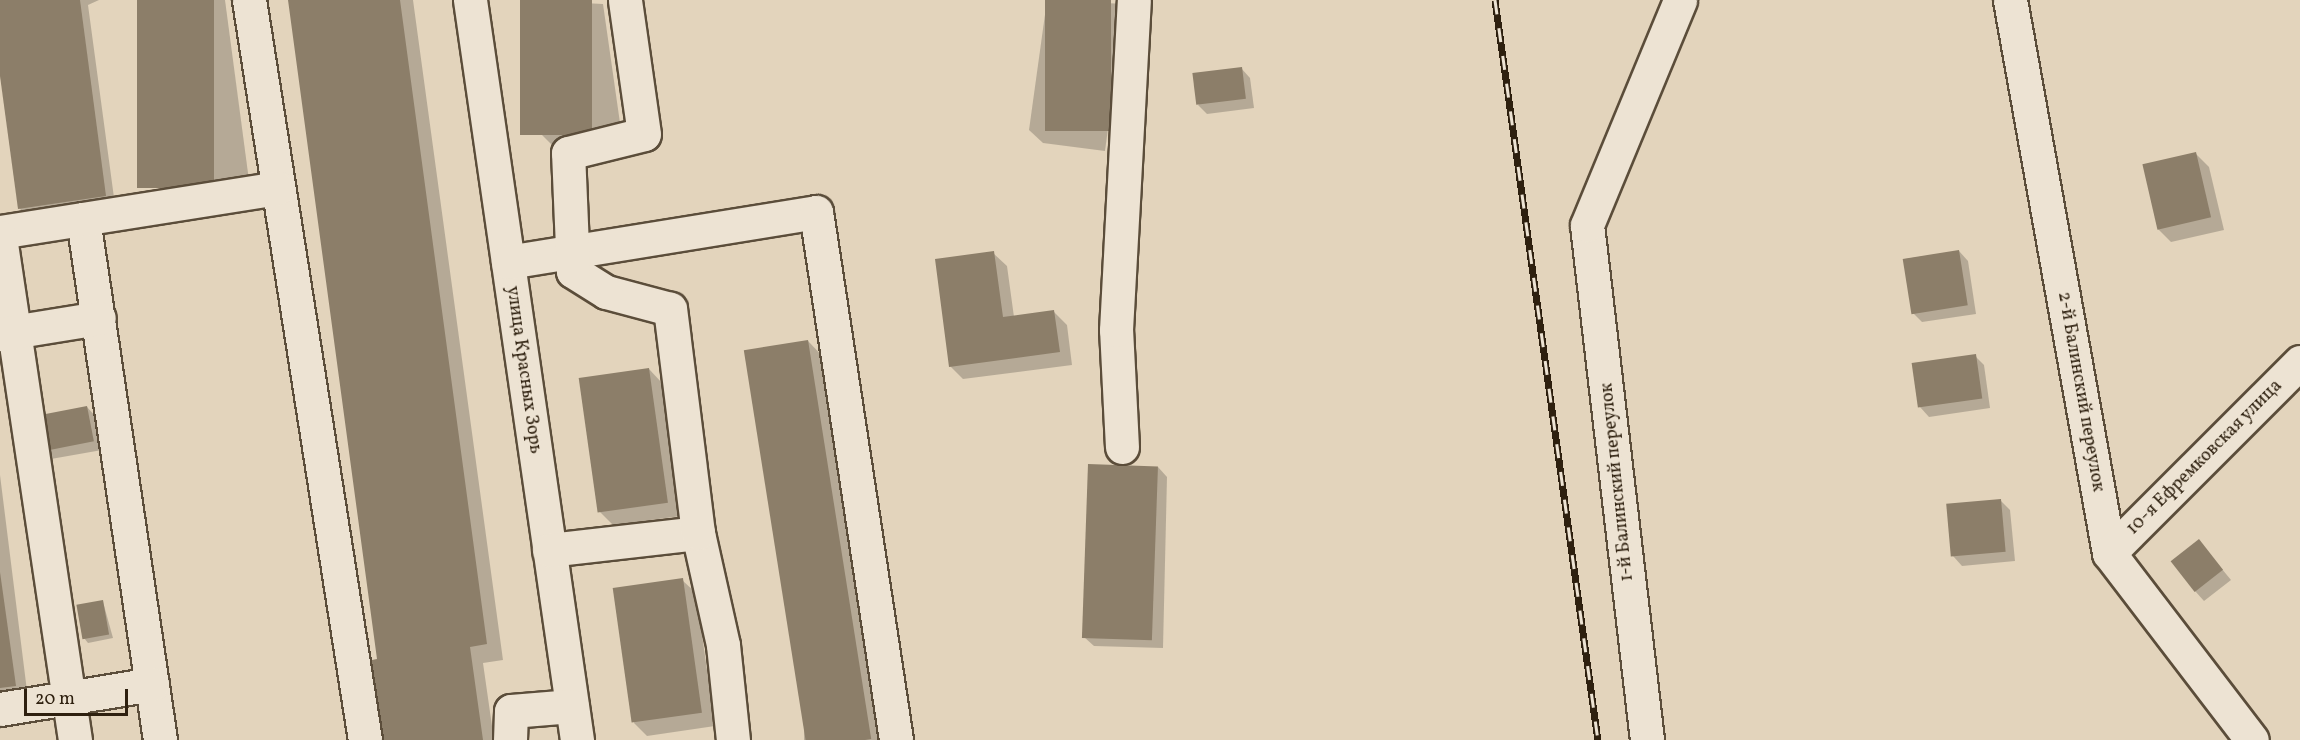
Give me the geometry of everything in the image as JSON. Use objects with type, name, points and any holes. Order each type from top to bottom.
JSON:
[{"type":"street","points":[[249,0],[364,740]]},
{"type":"street","name":"улица Красных Зорь","points":[[470,0],[577,740]]},
{"type":"street","points":[[626,0],[644,134],[568,153],[573,271],[606,292],[670,309],[698,533],[723,645],[733,740]]},
{"type":"street","points":[[1122,447],[1116,330],[1134,0]]},
{"type":"street","name":"1-й Балинский переулок","points":[[1647,740],[1587,225],[1680,0]]},
{"type":"street","name":"2-й Балинский переулок","points":[[2010,0],[2109,553],[2252,740]]},
{"type":"street","points":[[0,232],[278,188]]},
{"type":"street","points":[[508,262],[816,212],[896,740]]},
{"type":"street","points":[[83,219],[160,740]]},
{"type":"street","points":[[0,237],[7,333],[75,740]]},
{"type":"street","points":[[7,333],[99,318]]},
{"type":"street","name":"10-я Ефремковская улица","points":[[2109,553],[2300,362]]},
{"type":"street","points":[[549,550],[698,533]]},
{"type":"street","points":[[0,709],[152,684]]},
{"type":"street","points":[[510,740],[511,711],[572,706]]},
{"type":"building","points":[[0,0],[80,0],[106,196],[18,209],[0,76]]},
{"type":"building","points":[[137,0],[214,0],[214,188],[137,188]]},
{"type":"building","points":[[288,0],[400,0],[487,644],[470,647],[483,740],[378,740],[367,661],[377,659]]},
{"type":"building","points":[[520,0],[592,0],[592,135],[520,135]]},
{"type":"building","points":[[1045,0],[1111,0],[1111,131],[1045,131]]},
{"type":"building","points":[[1242,67],[1246,99],[1196,105],[1192,73]]},
{"type":"building","points":[[2196,152],[2211,217],[2157,230],[2142,164]]},
{"type":"building","points":[[1959,250],[1968,305],[1911,314],[1903,259]]},
{"type":"building","points":[[994,251],[1003,317],[1054,310],[1060,352],[949,367],[935,259]]},
{"type":"building","points":[[808,340],[871,739],[806,740],[744,350]]},
{"type":"building","points":[[1976,354],[1982,399],[1918,408],[1912,363]]},
{"type":"building","points":[[649,368],[668,503],[598,513],[579,378]]},
{"type":"building","points":[[87,406],[94,441],[41,452],[34,416]]},
{"type":"building","points":[[1088,464],[1158,466],[1152,640],[1082,638]]},
{"type":"building","points":[[2001,499],[2006,552],[1951,557],[1946,504]]},
{"type":"building","points":[[2199,539],[2223,570],[2195,592],[2171,561]]},
{"type":"building","points":[[0,572],[16,686],[0,688]]},
{"type":"building","points":[[683,578],[702,713],[632,723],[613,588]]},
{"type":"building","points":[[103,600],[109,634],[82,639],[76,605]]},
{"type":"railway","points":[[1495,0],[1598,740]]}]
